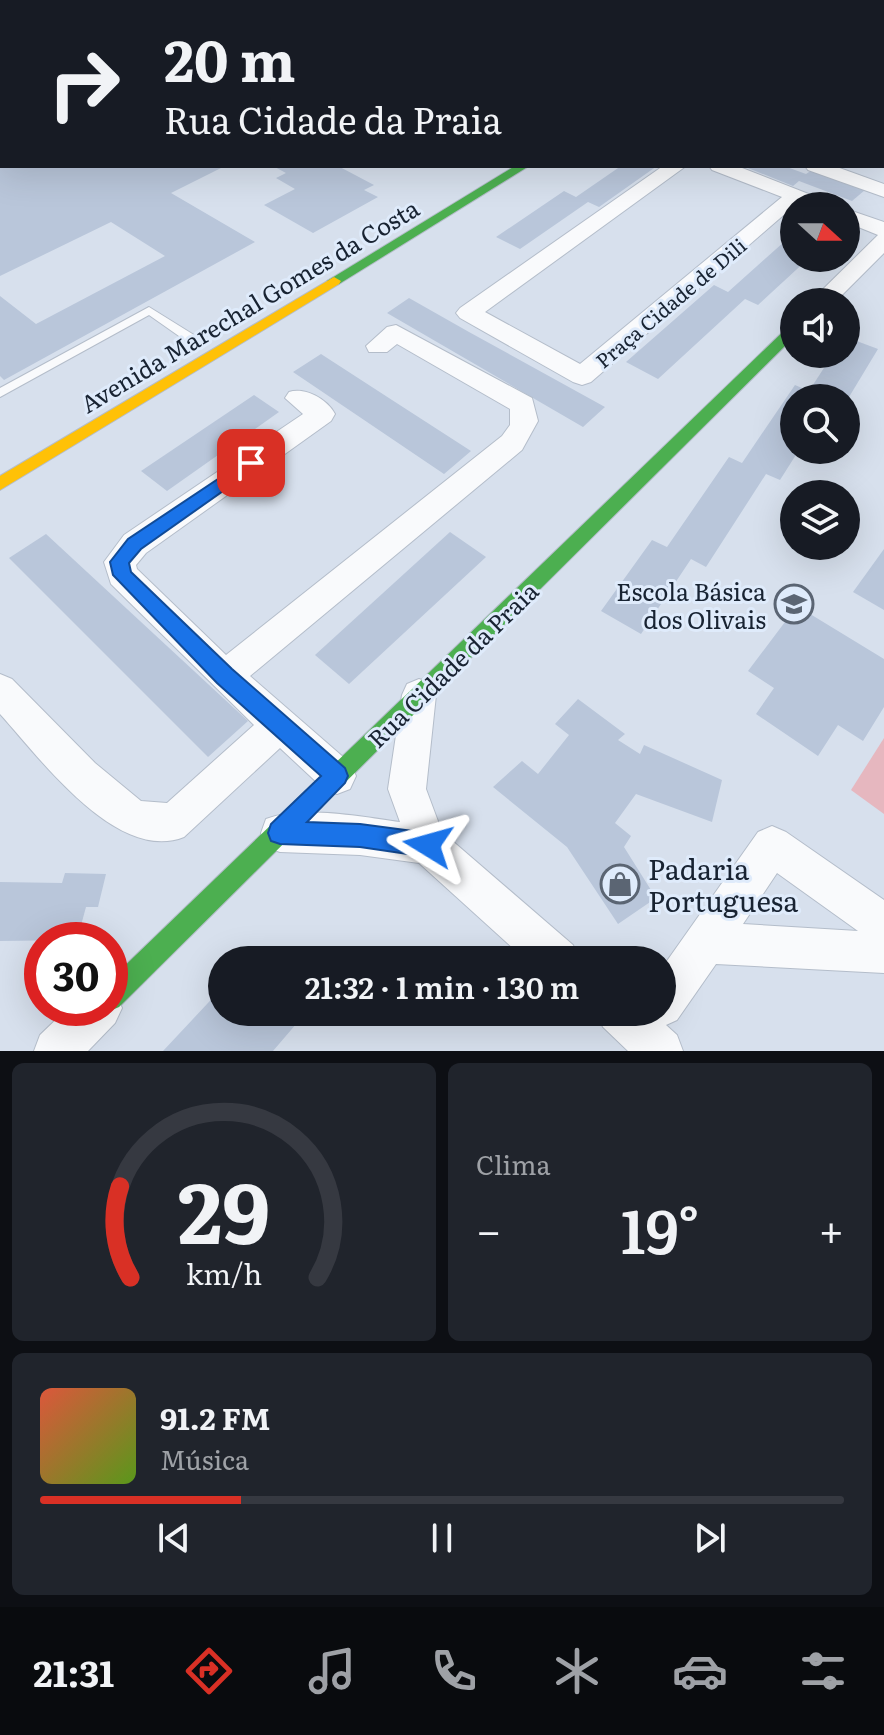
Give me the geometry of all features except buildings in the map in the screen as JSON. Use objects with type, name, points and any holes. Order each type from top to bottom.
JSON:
[{"type":"street","name":"Avenida Marechal Gomes da Costa","points":[[0,484],[520,168]]},
{"type":"street","name":"Praça Cidade de Dili","points":[[673,168],[468,313],[582,376],[780,209]]},
{"type":"street","points":[[724,168],[786,192]]},
{"type":"street","points":[[821,168],[884,191]]},
{"type":"street","points":[[860,221],[884,230]]},
{"type":"street","points":[[836,288],[884,240]]},
{"type":"street","points":[[225,676],[512,443],[522,431],[526,421],[523,404],[396,333],[378,346]]},
{"type":"street","name":"Rua Cidade da Praia","points":[[128,981],[780,343]]},
{"type":"street","points":[[298,398],[322,414],[135,544],[120,562],[122,575],[225,676],[337,776]]},
{"type":"street","points":[[0,690],[82,776],[131,817],[152,823],[170,823],[181,816],[281,724]]},
{"type":"street","points":[[419,695],[407,789],[428,845],[542,946]]},
{"type":"street","points":[[280,833],[360,836],[428,845]]},
{"type":"street","points":[[676,982],[772,846],[884,925]]},
{"type":"street","points":[[703,942],[880,954],[884,945]]},
{"type":"street","points":[[56,1051],[82,1026]]},
{"type":"lane","points":[[0,393],[149,310],[190,338]]},
{"type":"shaded area","points":[[884,738],[884,814],[851,790]]},
{"type":"traffic: fast","points":[[334,281],[520,168]]},
{"type":"traffic: fast","points":[[128,980],[780,343]]},
{"type":"traffic: slow","points":[[0,484],[334,281]]},
{"type":"place","name":"Escola Básica dos Olivais","points":[[794,604]]},
{"type":"place","name":"Padaria Portuguesa","points":[[620,884]]},
{"type":"route","points":[[251,463],[135,544],[120,562],[122,575],[225,676],[337,776],[280,833],[360,836],[428,845]]}]
